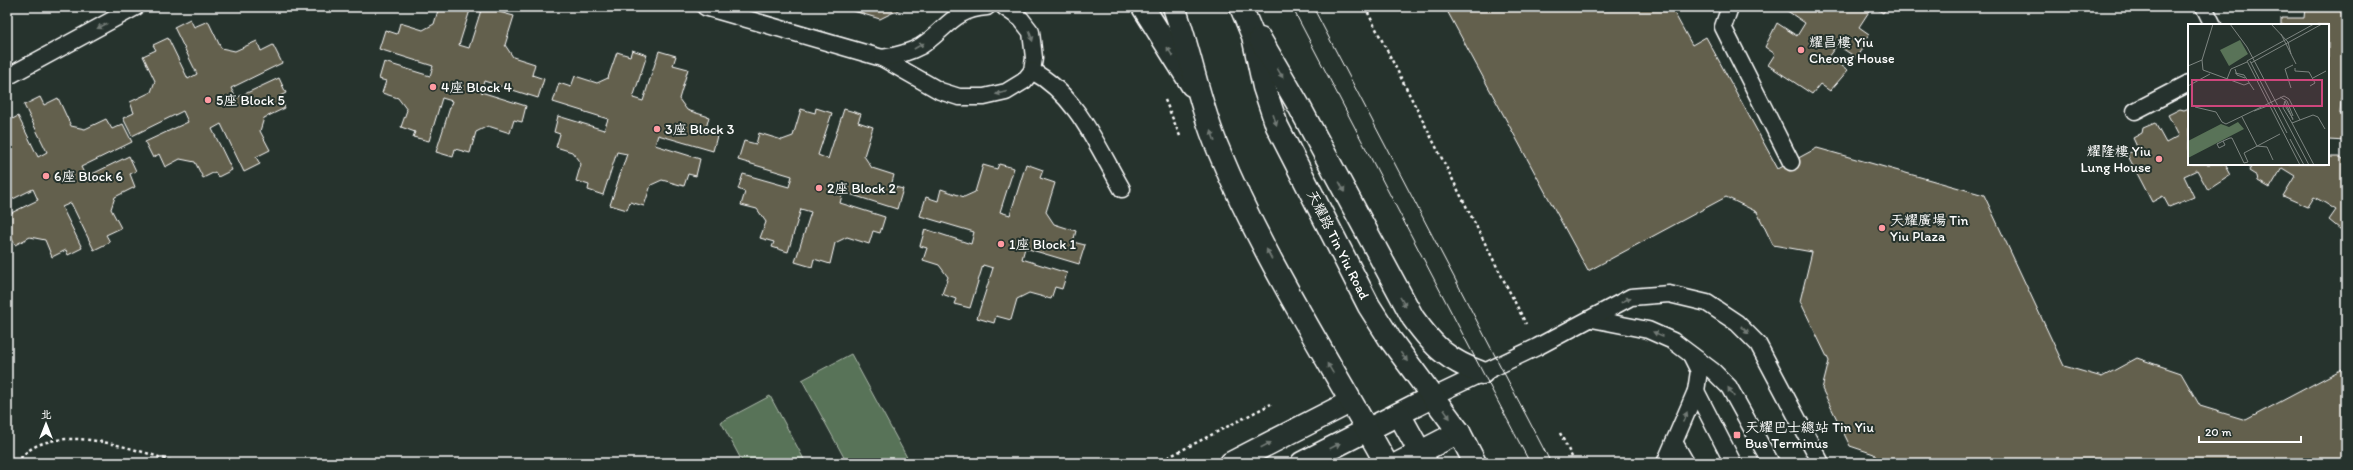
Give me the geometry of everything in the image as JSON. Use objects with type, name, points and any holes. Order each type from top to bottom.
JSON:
[{"type":"main road","points":[[1143,7],[1200,96]]},
{"type":"main road","points":[[1174,7],[1187,43],[1200,96],[1218,151],[1252,222],[1323,356],[1368,430],[1386,463]]},
{"type":"main road","points":[[1243,11],[1299,106],[1413,318],[1431,343],[1457,363],[1482,373]]},
{"type":"main road","name":"天耀路 Tin Yiu Road","points":[[1243,11],[1253,36],[1264,87],[1277,126],[1369,306],[1390,339],[1434,396],[1459,432],[1475,463]]},
{"type":"main road","points":[[1302,463],[1434,396]]},
{"type":"main road","points":[[1231,463],[1350,402]]},
{"type":"main road","points":[[1399,414],[1423,457]]},
{"type":"main road","points":[[1399,463],[1423,457],[1459,432]]},
{"type":"lane","points":[[7,77],[136,7]]},
{"type":"lane","points":[[705,7],[882,58],[940,91],[959,97],[984,97],[1006,92],[1024,81],[1032,71],[1034,58],[1031,32],[1021,19],[1003,8]]},
{"type":"lane","points":[[882,58],[902,55],[921,45],[964,11],[987,7]]},
{"type":"lane","points":[[1730,7],[1723,27],[1791,162]]},
{"type":"lane","points":[[2204,7],[2212,24]]},
{"type":"lane","points":[[1032,71],[1047,79],[1063,93],[1077,112],[1122,189]]},
{"type":"lane","points":[[2135,111],[2188,84]]},
{"type":"lane","points":[[1434,396],[1538,347],[1631,297],[1669,294],[1708,303],[1737,323],[1758,344],[1822,463]]},
{"type":"lane","points":[[1592,319],[1648,330],[1673,341],[1713,371],[1729,388],[1771,463]]},
{"type":"lane","points":[[1666,463],[1696,391],[1699,371],[1691,354]]},
{"type":"lane","points":[[1696,391],[1733,463]]},
{"type":"lane","points":[[1674,442],[1686,463]]},
{"type":"path","points":[[1365,7],[1538,347]]},
{"type":"path","points":[[1157,463],[1271,404]]},
{"type":"path","points":[[1560,433],[1575,463]]},
{"type":"path","points":[[17,463],[27,452],[37,446],[68,439],[94,441],[127,447],[177,463]]},
{"type":"green space","points":[[851,354],[910,463],[847,463],[802,380]]},
{"type":"green space","points":[[770,396],[806,463],[743,463],[721,422]]},
{"type":"building","name":"4座 Block 4","points":[[439,7],[471,7],[459,45],[469,48],[482,7],[500,7],[499,12],[514,16],[505,45],[513,57],[535,64],[532,75],[544,79],[538,98],[484,81],[481,92],[526,106],[522,122],[514,120],[510,133],[488,126],[476,132],[470,153],[455,149],[453,157],[436,152],[452,101],[442,98],[429,141],[413,137],[415,132],[401,127],[407,110],[398,98],[382,93],[386,81],[379,79],[384,62],[430,76],[433,66],[379,49],[385,30],[397,34],[400,23],[423,30],[434,24]]},
{"type":"building","points":[[840,7],[904,7],[880,19]]},
{"type":"building","name":"天耀廣場 Tin Yiu Plaza","points":[[1445,7],[1671,7],[1692,45],[1706,37],[1778,169],[1817,148],[1984,195],[2064,366],[2102,377],[2137,358],[2181,373],[2200,406],[2246,420],[2346,367],[2346,463],[1879,463],[1874,454],[1850,446],[1822,389],[1829,361],[1800,301],[1812,252],[1773,245],[1757,212],[1726,197],[1588,271]]},
{"type":"building","name":"耀昌樓 Yiu Cheong House","points":[[1788,7],[1872,7],[1859,27],[1869,34],[1863,43],[1864,47],[1857,58],[1837,45],[1828,57],[1848,70],[1830,91],[1820,84],[1812,94],[1768,65],[1775,54],[1765,47],[1777,23],[1797,36],[1805,23],[1786,10]]},
{"type":"building","name":"耀昌樓 Yiu Cheong House","points":[[1874,7],[1887,7],[1883,13]]},
{"type":"building","points":[[2305,7],[2343,7],[2343,19],[2346,19],[2346,99],[2341,98],[2340,114],[2346,114],[2346,141],[2329,140],[2329,24],[2281,24],[2281,18],[2304,18]]},
{"type":"building","name":"5座 Block 5","points":[[190,19],[194,27],[208,21],[221,48],[235,51],[257,41],[261,51],[273,45],[282,63],[231,88],[236,98],[279,78],[286,93],[280,96],[285,108],[264,118],[260,131],[270,150],[256,157],[260,164],[244,172],[221,124],[212,129],[232,170],[218,177],[215,172],[203,178],[195,162],[180,159],[165,167],[159,154],[153,158],[145,142],[188,122],[183,111],[132,136],[123,118],[134,113],[130,102],[151,92],[155,81],[143,56],[156,50],[153,45],[168,38],[188,79],[197,74],[174,27]]},
{"type":"building","name":"3座 Block 3","points":[[632,50],[647,55],[633,98],[643,101],[659,51],[676,56],[673,65],[688,69],[679,99],[687,110],[709,117],[706,128],[718,132],[713,151],[658,135],[655,145],[700,159],[696,176],[688,174],[684,186],[662,180],[651,185],[644,206],[630,202],[627,210],[610,205],[627,154],[617,152],[603,195],[588,190],[589,185],[576,181],[581,164],[572,152],[556,147],[560,134],[554,132],[558,116],[604,130],[608,119],[553,102],[559,83],[571,87],[575,76],[597,83],[608,78],[617,52],[630,56]]},
{"type":"building","name":"6座 Block 6","points":[[40,97],[44,105],[58,98],[71,126],[85,129],[106,119],[112,129],[123,124],[132,142],[81,167],[86,177],[129,156],[136,171],[130,174],[135,187],[115,197],[111,209],[121,228],[106,235],[110,242],[94,250],[71,203],[62,207],[82,248],[68,255],[66,250],[52,257],[45,240],[30,237],[15,245],[9,233],[7,234],[7,215],[38,200],[33,189],[7,202],[7,122],[18,116],[38,157],[47,152],[24,105]]},
{"type":"building","name":"2座 Block 2","points":[[816,108],[832,113],[818,155],[828,159],[844,109],[861,114],[858,122],[873,127],[864,156],[872,168],[894,175],[891,186],[903,189],[897,209],[843,192],[840,203],[885,217],[880,233],[873,231],[869,244],[847,237],[835,243],[830,264],[814,259],[812,267],[795,262],[811,212],[801,209],[788,252],[772,247],[774,242],[760,238],[766,222],[757,209],[741,205],[745,192],[738,189],[743,174],[789,187],[792,176],[738,160],[744,141],[756,144],[759,133],[782,140],[793,136],[801,109],[815,113]]},
{"type":"building","name":"耀隆樓 Yiu Lung House","points":[[2188,108],[2188,165],[2226,165],[2231,175],[2208,190],[2197,170],[2184,176],[2194,197],[2169,207],[2163,196],[2152,202],[2127,154],[2138,149],[2133,138],[2142,133],[2143,128],[2155,123],[2166,143],[2179,136],[2168,115],[2180,109],[2184,110]]},
{"type":"building","points":[[2329,157],[2340,157],[2346,161],[2346,234],[2329,220],[2336,210],[2325,203],[2314,197],[2308,207],[2283,196],[2295,176],[2282,168],[2270,188],[2258,181],[2257,176],[2249,171],[2252,165],[2329,165]]},
{"type":"building","name":"1座 Block 1","points":[[999,164],[1014,168],[1000,212],[1010,215],[1026,164],[1043,170],[1040,178],[1055,183],[1046,212],[1054,224],[1076,231],[1073,242],[1085,245],[1079,264],[1025,248],[1022,259],[1067,273],[1062,289],[1055,287],[1051,299],[1029,293],[1017,299],[1011,320],[996,316],[994,323],[977,318],[993,268],[983,265],[970,308],[954,304],[956,299],[942,294],[948,277],[939,265],[923,260],[927,248],[920,246],[925,229],[971,244],[974,232],[920,216],[926,197],[938,201],[941,189],[964,197],[975,192],[983,165],[997,169]]},
{"type":"tram line","points":[[1292,7],[1530,463]]},
{"type":"tram line","points":[[1313,7],[1551,463]]},
{"type":"place","name":"耀昌樓 Yiu Cheong House","points":[[1801,50]]},
{"type":"place","name":"4座 Block 4","points":[[433,87]]},
{"type":"place","name":"5座 Block 5","points":[[208,100]]},
{"type":"place","name":"3座 Block 3","points":[[657,129]]},
{"type":"place","name":"耀隆樓 Yiu Lung House","points":[[2159,159]]},
{"type":"place","name":"6座 Block 6","points":[[46,176]]},
{"type":"place","name":"2座 Block 2","points":[[819,188]]},
{"type":"place","name":"天耀廣場 Tin Yiu Plaza","points":[[1882,228]]},
{"type":"place","name":"1座 Block 1","points":[[1001,244]]},
{"type":"place","name":"天耀巴士總站 Tin Yiu Bus Terminus","points":[[1737,435]]}]
